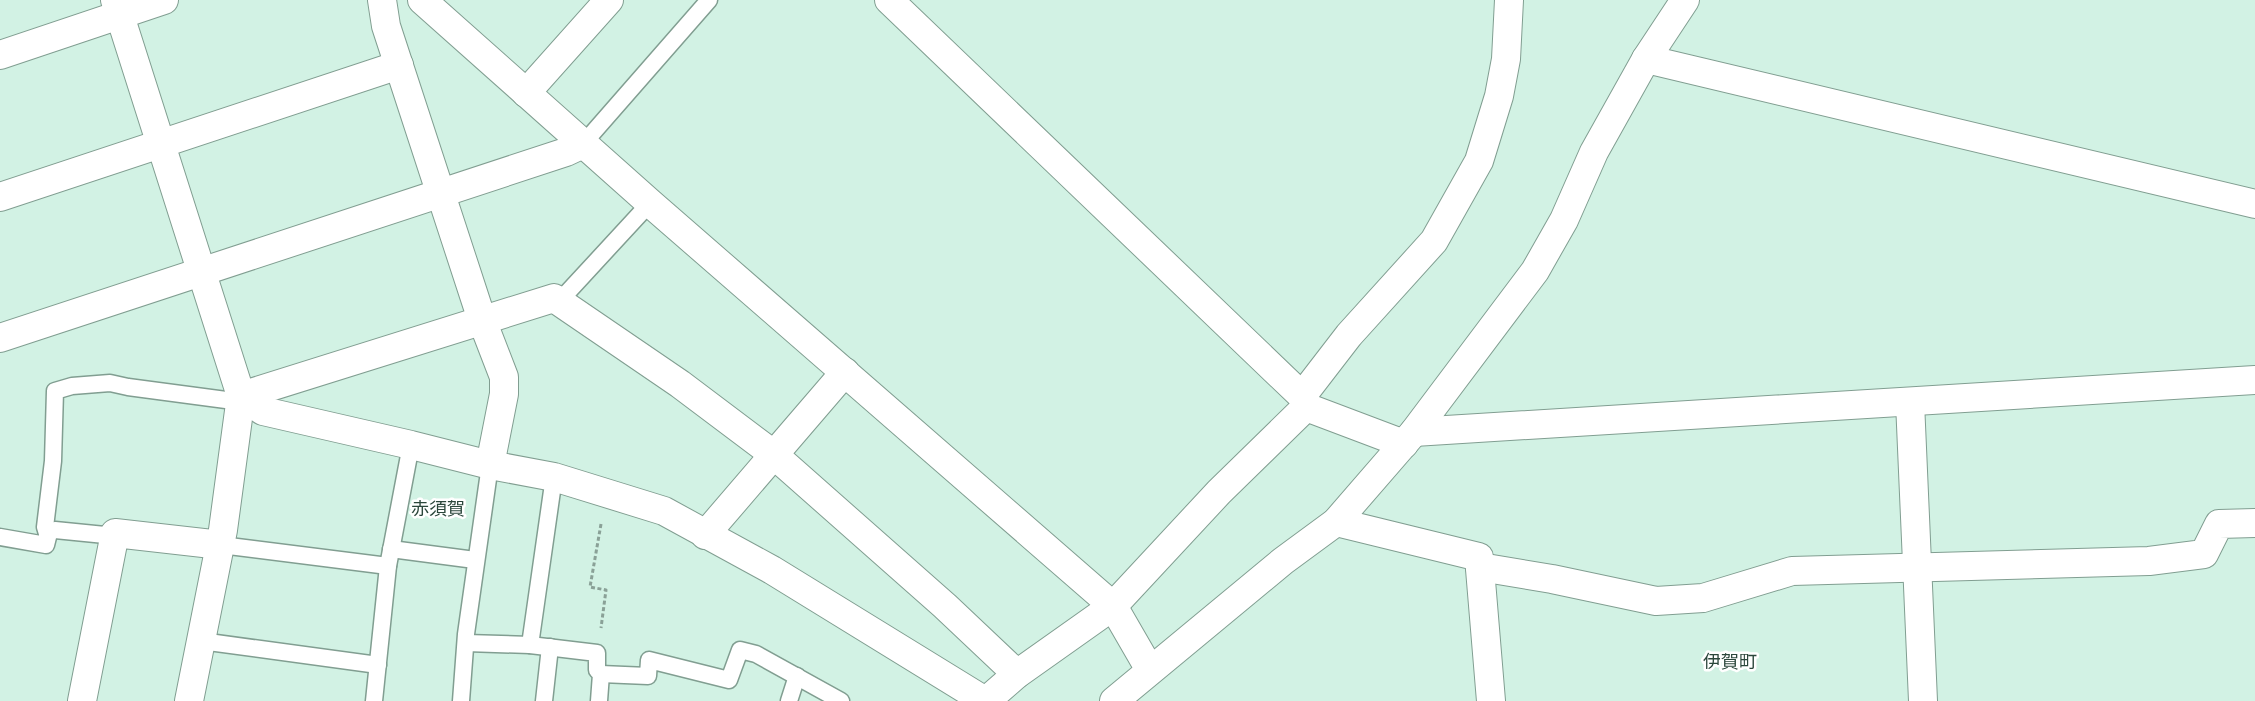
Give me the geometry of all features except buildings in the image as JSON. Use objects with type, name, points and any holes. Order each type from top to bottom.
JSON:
[{"type":"street","points":[[0,55],[118,7],[164,0]]},
{"type":"street","points":[[382,0],[386,26],[440,193],[482,320],[504,377],[504,394],[490,465]]},
{"type":"street","points":[[422,0],[650,203],[1113,606],[1150,670]]},
{"type":"street","points":[[526,93],[609,0]]},
{"type":"street","points":[[889,0],[1304,402],[1409,438],[1910,402],[2255,380]]},
{"type":"street","points":[[1114,701],[1283,561],[1336,522],[1409,438],[1535,271],[1564,220],[1594,152],[1646,59],[1685,0]]},
{"type":"street","points":[[241,396],[263,411],[412,444],[490,465],[554,477],[664,511],[772,570],[986,701],[1017,674],[1113,606],[1304,402],[1349,334],[1434,241],[1479,162],[1499,96],[1506,59],[1507,1]]},
{"type":"street","points":[[118,7],[241,396],[220,545],[189,701]]},
{"type":"street","points":[[1646,59],[2255,204]]},
{"type":"street","points":[[0,196],[399,65]]},
{"type":"street","points":[[0,338],[566,152],[583,144]]},
{"type":"street","points":[[241,396],[554,298],[680,384],[773,454],[945,606],[1017,674]]},
{"type":"street","points":[[705,535],[845,372]]},
{"type":"street","points":[[1910,402],[1923,701]]},
{"type":"street","points":[[1336,522],[1479,557],[1491,701]]},
{"type":"street","points":[[1480,568],[1552,579],[1656,601],[1703,598],[1792,571],[1857,568],[1918,569],[2149,561],[2204,554],[2219,524],[2255,523]]},
{"type":"street","points":[[82,701],[115,533],[220,545]]},
{"type":"lane","points":[[583,144],[709,0]]},
{"type":"lane","points":[[554,298],[566,294],[650,203]]},
{"type":"lane","points":[[0,537],[46,545],[48,537],[45,528],[53,461],[55,391],[72,386],[110,383],[226,400],[241,396]]},
{"type":"lane","points":[[374,701],[388,566],[412,444]]},
{"type":"lane","points":[[461,701],[475,560],[490,465]]},
{"type":"lane","points":[[530,645],[554,477]]},
{"type":"lane","points":[[47,533],[55,530],[115,536]]},
{"type":"lane","points":[[220,545],[388,566]]},
{"type":"lane","points":[[391,549],[475,560]]},
{"type":"lane","points":[[201,640],[378,665]]},
{"type":"lane","points":[[466,643],[530,645],[597,653],[597,670],[601,674],[648,676],[649,660],[729,680],[740,650],[756,654],[842,701]]},
{"type":"lane","points":[[544,701],[550,647]]},
{"type":"lane","points":[[599,701],[601,674]]},
{"type":"lane","points":[[789,701],[797,676]]},
{"type":"path","points":[[597,653],[606,590],[590,587],[606,493]]},
{"type":"district","name":"赤須賀","points":[[438,509]]},
{"type":"district","name":"伊賀町","points":[[1730,662]]}]
